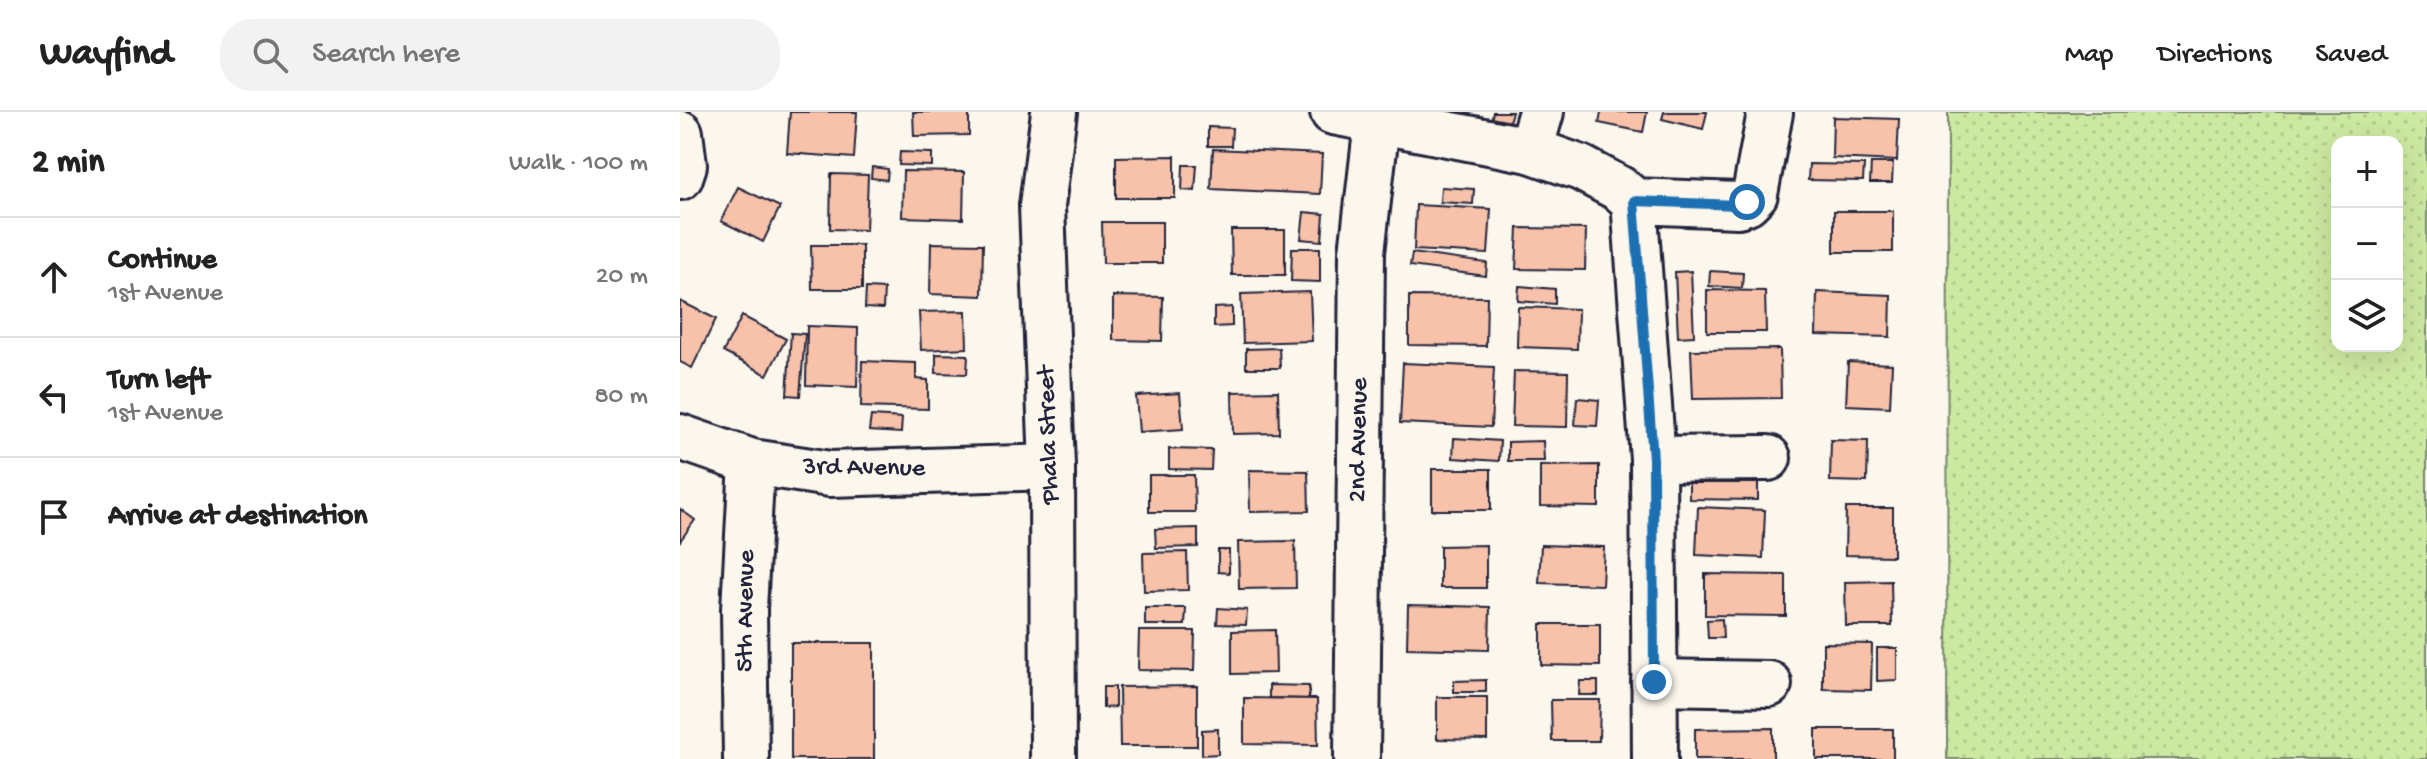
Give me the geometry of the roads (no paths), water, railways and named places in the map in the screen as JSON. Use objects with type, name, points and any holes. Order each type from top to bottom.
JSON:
[{"type":"street","name":"Phala Street","points":[[1053,759],[1052,467],[1042,206],[1054,112]]},
{"type":"street","points":[[1333,112],[1377,123],[1536,131],[1581,168],[1620,189],[1634,201],[1738,205],[1755,194],[1770,113]]},
{"type":"street","name":"2nd Avenue","points":[[1357,759],[1362,252],[1377,123]]},
{"type":"street","points":[[680,133],[684,165],[680,177]]},
{"type":"street","points":[[1634,201],[1653,459],[1655,759]]},
{"type":"street","name":"3rd Avenue","points":[[680,437],[752,462],[830,474],[1052,467]]},
{"type":"street","points":[[1653,459],[1768,458]]},
{"type":"street","name":"5th Avenue","points":[[746,759],[744,609],[752,462]]},
{"type":"street","points":[[1654,682],[1769,684]]}]
